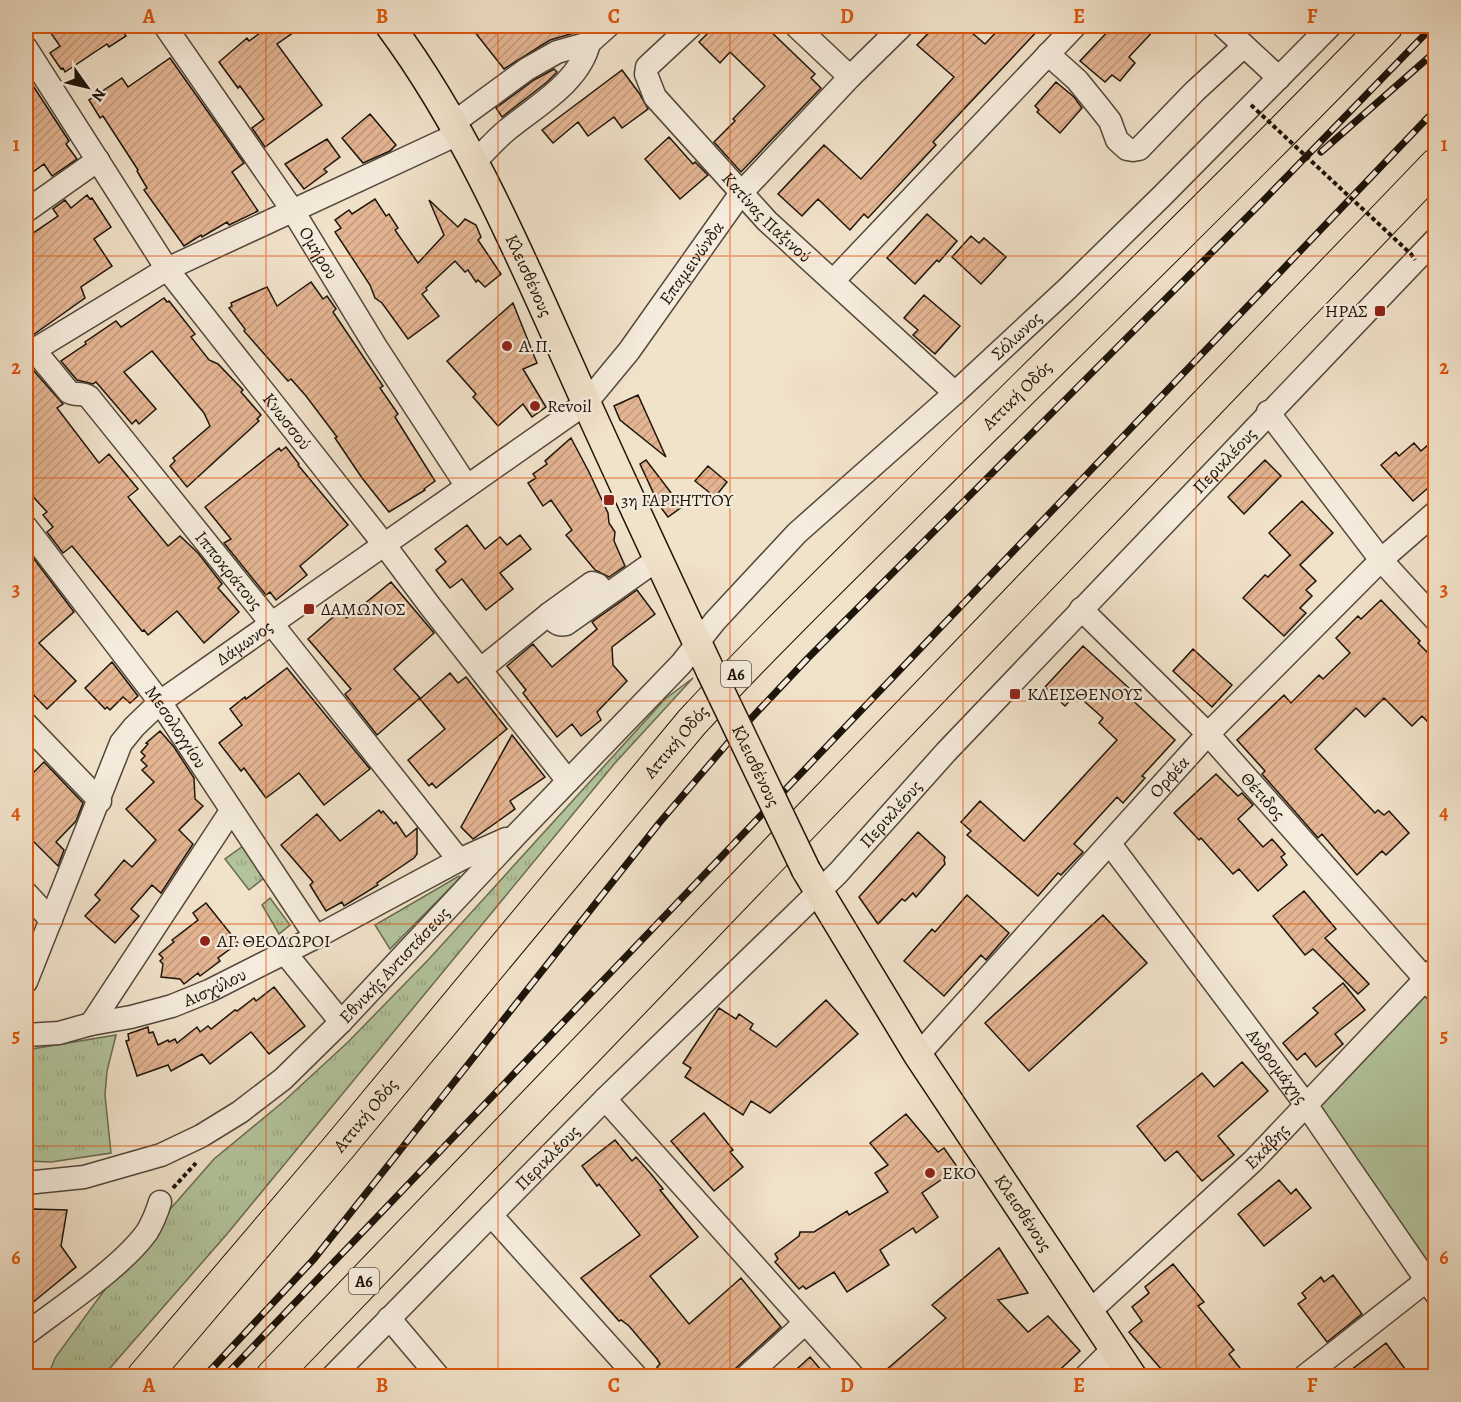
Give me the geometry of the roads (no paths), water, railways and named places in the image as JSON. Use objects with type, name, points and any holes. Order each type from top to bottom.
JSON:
[{"type":"highway","name":"Αττική Οδός","points":[[144,1377],[339,1148],[692,722],[742,669],[1283,132],[1386,26]]},
{"type":"highway","name":"Α6","points":[[273,1377],[1436,165]]},
{"type":"main road","name":"Κλεισθένους","points":[[390,26],[403,42],[455,129],[513,240],[658,559],[812,881],[918,1055],[1132,1377]]},
{"type":"street","name":"Ομήρου","points":[[165,26],[293,212],[370,338],[466,485]]},
{"type":"street","points":[[30,353],[167,269],[293,212],[455,129],[527,69],[557,52],[589,43],[608,26]]},
{"type":"street","name":"Κατίνας Παξινού","points":[[691,26],[647,67],[646,74],[655,97],[767,221],[955,393]]},
{"type":"street","points":[[796,26],[850,77]]},
{"type":"street","name":"Επαμεινώνδα","points":[[586,403],[629,351],[741,193],[850,77],[902,26]]},
{"type":"street","points":[[833,281],[1075,26]]},
{"type":"street","points":[[1222,26],[1279,78]]},
{"type":"street","name":"Σόλωνος","points":[[698,643],[715,621],[797,533],[955,393],[1077,280],[1330,26]]},
{"type":"street","points":[[473,163],[506,131],[567,80],[586,55],[589,43]]},
{"type":"street","points":[[1048,54],[1077,81],[1099,107],[1110,121],[1117,140],[1133,150],[1139,149],[1195,91],[1244,46]]},
{"type":"street","name":"Κνωσσού","points":[[27,55],[98,160],[167,269],[384,543],[430,606],[568,781]]},
{"type":"street","points":[[26,211],[98,160]]},
{"type":"street","name":"Περικλέους","points":[[333,1377],[605,1099],[812,881],[945,752],[1436,239]]},
{"type":"street","name":"Ιπποκράτους","points":[[30,353],[69,392],[82,393],[89,397],[273,624],[459,860]]},
{"type":"street","name":"Δάμωνος","points":[[26,982],[100,801],[109,770],[121,743],[134,727],[160,702],[466,485],[586,403]]},
{"type":"street","points":[[1268,412],[1381,560],[1436,620]]},
{"type":"street","name":"Ορφέα","points":[[918,1055],[1208,734],[1381,560],[1436,512]]},
{"type":"street","name":"Μεσολογγίου","points":[[27,531],[160,702],[316,937]]},
{"type":"street","points":[[481,669],[549,614],[592,583],[598,585],[606,595],[658,559]]},
{"type":"street","name":"Θέτιδος","points":[[1081,609],[1208,734],[1432,980]]},
{"type":"street","name":"Εθνικής Αντιστάσεως","points":[[26,1183],[84,1177],[161,1155],[210,1131],[275,1086],[341,1022],[518,833],[681,664],[698,643]]},
{"type":"street","points":[[26,724],[100,801]]},
{"type":"street","points":[[91,1024],[231,811]]},
{"type":"street","name":"Αισχύλου","points":[[26,1035],[59,1033],[91,1024],[131,1017],[172,1006],[209,992],[459,860],[518,833]]},
{"type":"street","name":"Ανδρομάχης","points":[[1110,844],[1307,1106],[1432,1283]]},
{"type":"street","points":[[26,893],[51,920]]},
{"type":"street","points":[[285,953],[341,1022]]},
{"type":"street","name":"Εκάβης","points":[[1089,1312],[1253,1161],[1432,980]]},
{"type":"street","points":[[605,1099],[853,1377]]},
{"type":"street","points":[[26,1335],[105,1273],[133,1247],[155,1217],[160,1202]]},
{"type":"street","points":[[491,1215],[636,1377]]},
{"type":"street","points":[[1305,1377],[1432,1283]]},
{"type":"street","points":[[389,1318],[438,1377]]},
{"type":"street","points":[[747,1377],[804,1324]]},
{"type":"street","points":[[1086,1377],[1113,1349]]},
{"type":"railway","points":[[205,1376],[314,1259],[660,822],[727,744],[808,658],[1264,200],[1433,26]]},
{"type":"railway","points":[[1321,152],[1436,51]]},
{"type":"railway","points":[[225,1376],[1436,109]]},
{"type":"place","name":"ΗΡΑΣ","points":[[1380,311]]},
{"type":"place","name":"Α.Π.","points":[[507,346]]},
{"type":"place","name":"Revoil","points":[[535,406]]},
{"type":"place","name":"3η ΓΑΡΓΗΤΤΟΥ","points":[[609,500]]},
{"type":"place","name":"ΔΑΜΩΝΟΣ","points":[[309,609]]},
{"type":"place","name":"ΚΛΕΙΣΘΕΝΟΥΣ","points":[[1015,694]]},
{"type":"place","name":"ΑΓ. ΘΕΟΔΩΡΟΙ","points":[[205,941]]},
{"type":"place","name":"ΕΚΟ","points":[[930,1173]]}]
